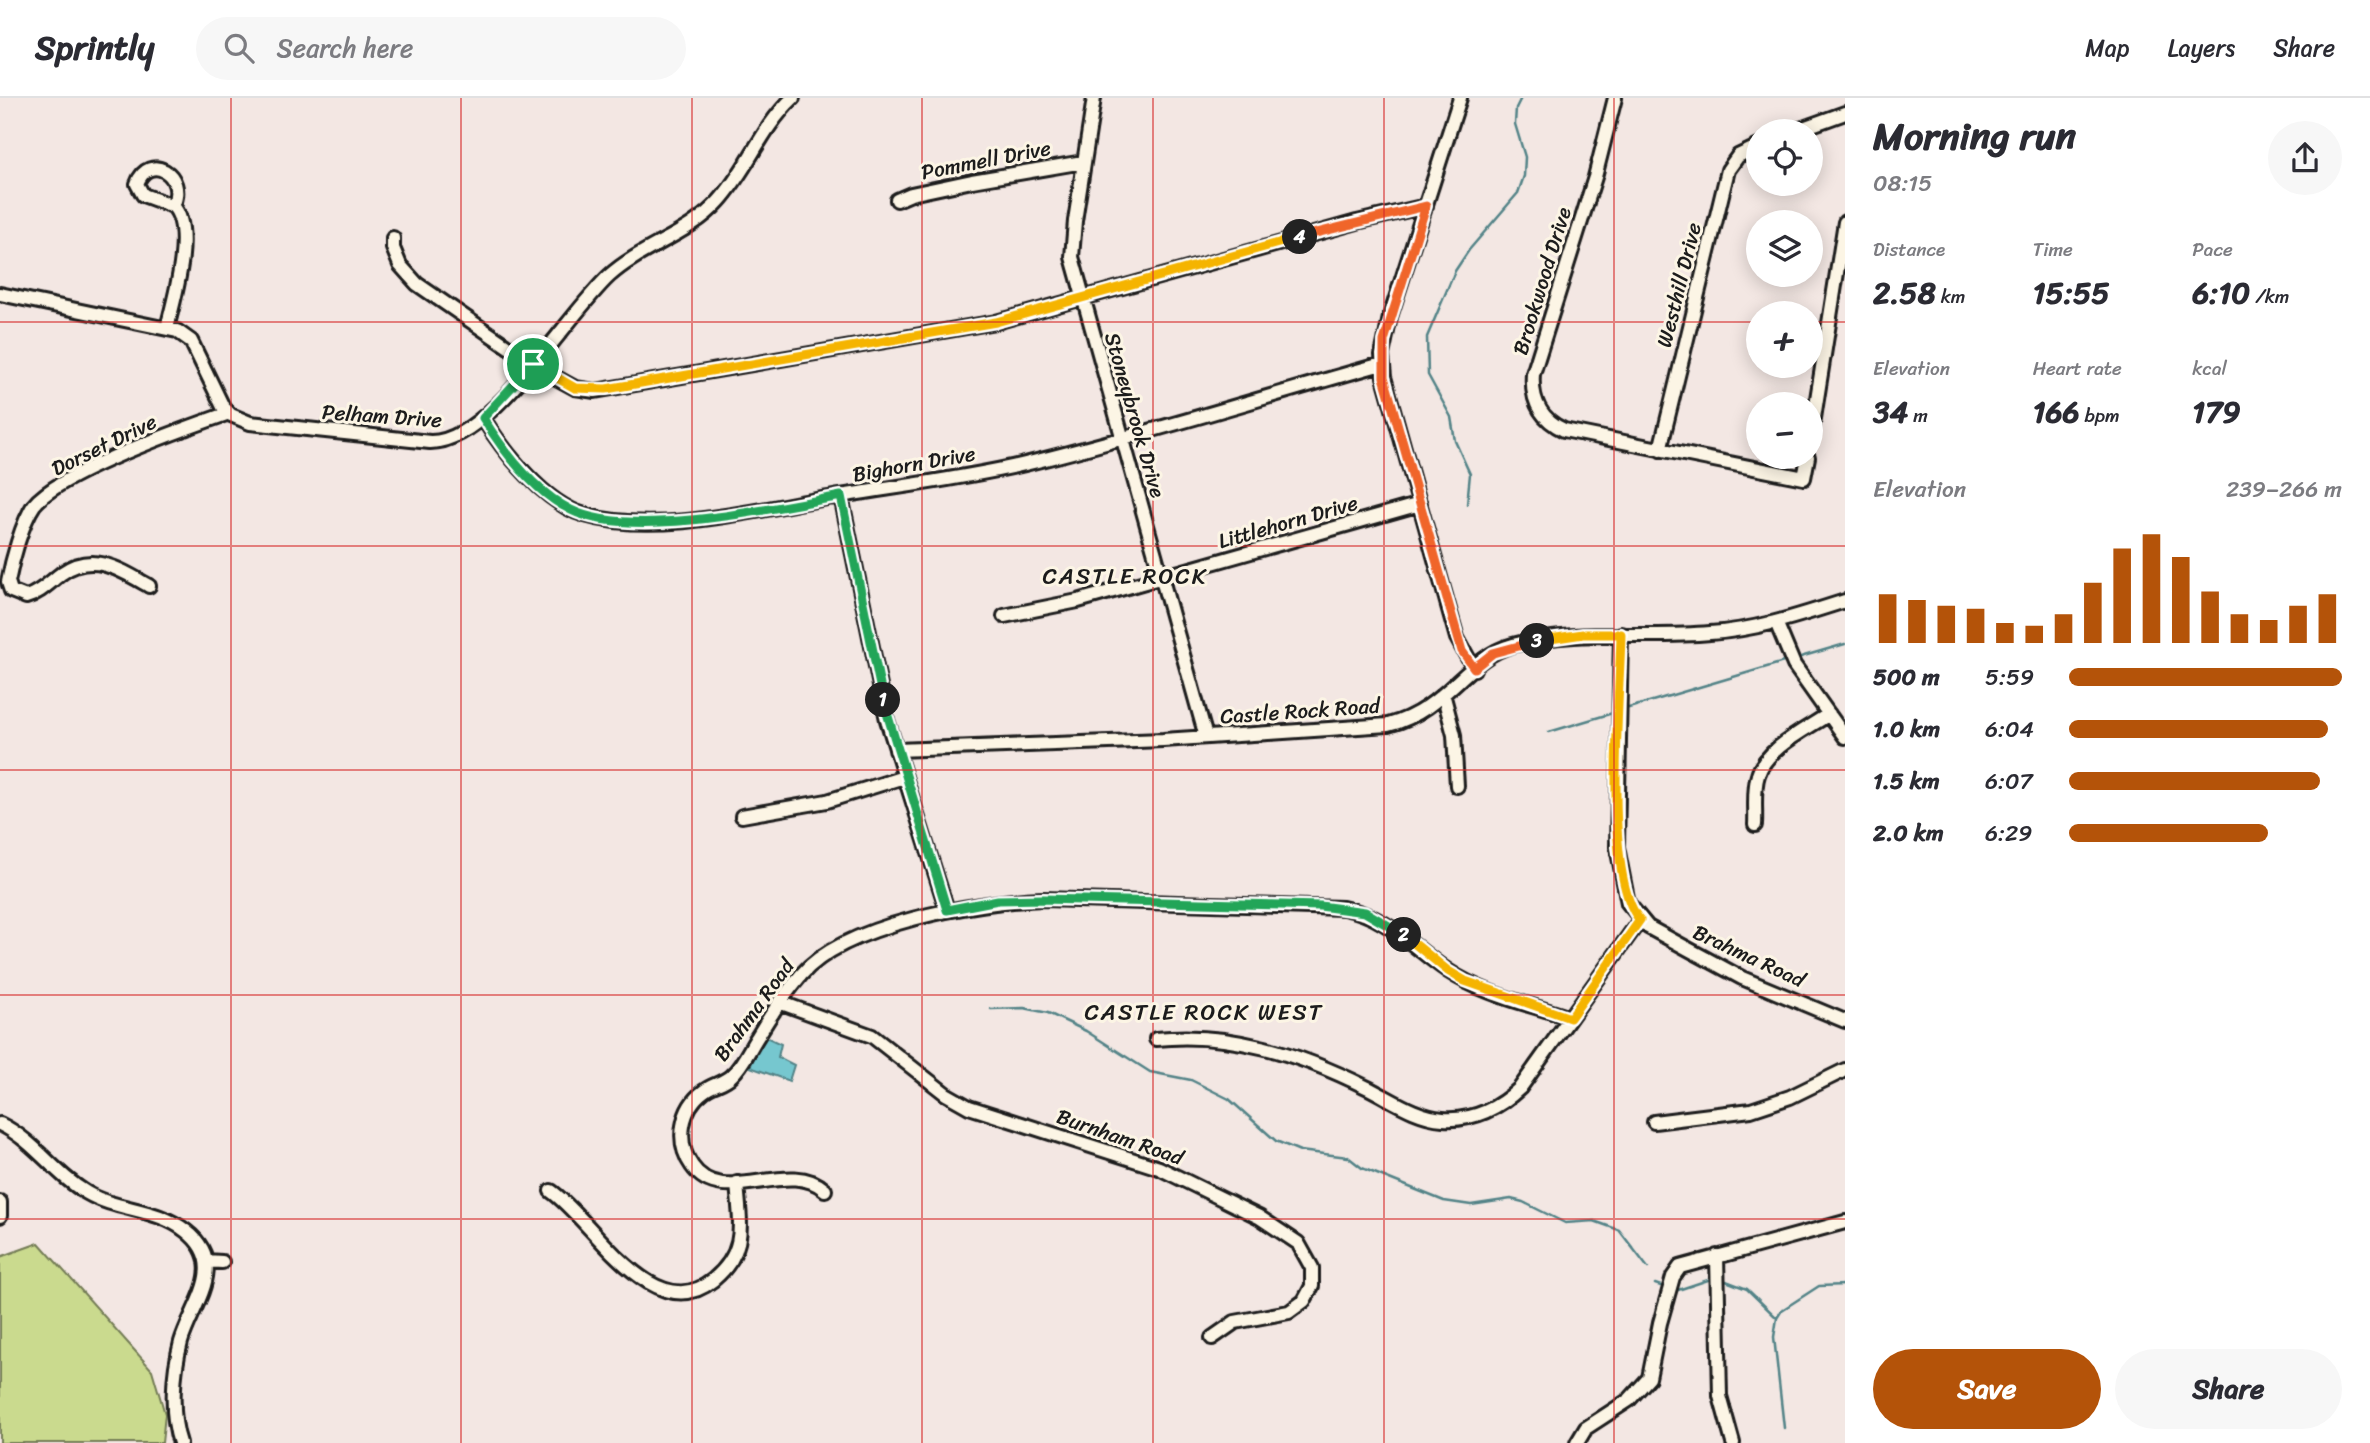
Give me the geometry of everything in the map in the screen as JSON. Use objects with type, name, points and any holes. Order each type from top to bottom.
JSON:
[{"type":"street","name":"Pelham Drive","points":[[229,413],[256,425],[430,442],[459,436],[483,418],[609,276],[709,212],[732,186],[766,128],[793,98]]},
{"type":"street","name":"Stoneybrook Drive","points":[[1094,98],[1072,245],[1083,300],[1206,737]]},
{"type":"street","points":[[1460,98],[1390,317],[1382,364],[1457,638],[1474,668]]},
{"type":"street","name":"Brookwood Drive","points":[[1615,98],[1595,177],[1533,374],[1532,386],[1538,408],[1555,426],[1746,467]]},
{"type":"street","points":[[1823,121],[1845,113]]},
{"type":"street","name":"Westhill Drive","points":[[1660,450],[1728,170],[1738,156],[1746,152]]},
{"type":"street","name":"Pommell Drive","points":[[897,200],[911,194],[972,181],[1083,162]]},
{"type":"street","points":[[167,328],[183,247],[180,217],[173,206]]},
{"type":"street","points":[[393,238],[393,248],[400,265],[417,284],[533,364],[565,383],[595,391],[985,324],[1083,300],[1357,222],[1426,206]]},
{"type":"street","points":[[1819,392],[1842,265],[1845,222]]},
{"type":"street","points":[[0,294],[167,328],[191,341],[219,400],[229,413]]},
{"type":"street","name":"Bighorn Drive","points":[[483,418],[507,453],[559,503],[585,515],[618,520],[686,520],[1023,464],[1382,364]]},
{"type":"street","name":"Dorset Drive","points":[[149,586],[118,568],[97,562],[68,570],[26,597],[11,591],[8,582],[30,512],[43,497],[99,465],[229,413]]},
{"type":"street","name":"Brookwood Drive","points":[[1758,469],[1804,478],[1806,469]]},
{"type":"street","points":[[841,496],[879,683],[896,750],[947,910]]},
{"type":"street","name":"Littlehorn Drive","points":[[1004,616],[1039,611],[1420,504]]},
{"type":"street","name":"Castle Rock Road","points":[[896,750],[1206,737],[1388,725],[1416,715],[1444,697],[1493,653],[1516,645],[1583,634],[1708,634],[1776,622],[1845,601]]},
{"type":"street","points":[[1776,622],[1794,665],[1845,737]]},
{"type":"street","points":[[1156,1039],[1202,1037],[1244,1041],[1336,1073],[1419,1114],[1458,1119],[1488,1111],[1512,1096],[1640,920],[1624,893],[1617,847],[1621,634]]},
{"type":"street","points":[[1444,697],[1454,734],[1457,786]]},
{"type":"street","points":[[1755,825],[1757,780],[1761,767],[1786,743],[1829,714]]},
{"type":"street","points":[[742,816],[827,801],[904,777]]},
{"type":"street","name":"Brahma Road","points":[[825,1190],[807,1179],[713,1182],[696,1171],[683,1146],[683,1123],[696,1097],[734,1073],[779,1002],[807,968],[837,945],[947,910],[998,900],[1043,899],[1343,908],[1365,912],[1385,922],[1465,981],[1570,1018]]},
{"type":"street","name":"Brahma Road","points":[[1640,920],[1742,978],[1845,1021]]},
{"type":"street","name":"Burnham Road","points":[[779,1002],[872,1035],[946,1094],[969,1107],[1159,1168],[1259,1217],[1298,1243],[1312,1268],[1312,1286],[1304,1301],[1289,1312],[1235,1322],[1212,1338]]},
{"type":"street","points":[[1654,1122],[1751,1110],[1797,1094],[1845,1070]]},
{"type":"street","points":[[0,1124],[33,1144],[60,1173],[89,1195],[178,1225],[196,1241],[206,1261],[205,1286],[182,1340],[177,1360],[176,1404],[180,1443]]},
{"type":"street","points":[[551,1191],[570,1204],[609,1251],[635,1272],[663,1290],[682,1292],[706,1285],[735,1257],[741,1236],[737,1183]]},
{"type":"street","points":[[0,1202],[0,1216]]},
{"type":"street","points":[[1577,1443],[1586,1428],[1629,1400],[1649,1378],[1660,1323],[1675,1272],[1683,1265],[1845,1222]]},
{"type":"street","points":[[1717,1256],[1720,1396],[1733,1443]]},
{"type":"street","points":[[206,1261],[222,1262]]},
{"type":"green space","points":[[39,1243],[152,1370],[165,1414],[162,1443],[0,1443],[0,1257]]},
{"type":"water","points":[[764,1036],[781,1044],[778,1057],[794,1065],[789,1081],[750,1067]]},
{"type":"waterway","points":[[1467,504],[1470,474],[1455,441],[1451,417],[1428,375],[1427,337],[1455,271],[1469,250],[1518,193],[1524,176],[1525,157],[1515,124],[1516,108],[1521,98]]},
{"type":"waterway","points":[[1797,658],[1845,644]]},
{"type":"waterway","points":[[1622,710],[1787,661]]},
{"type":"waterway","points":[[1549,732],[1616,712]]},
{"type":"waterway","points":[[991,1009],[1024,1008],[1048,1013],[1086,1031],[1150,1072],[1191,1080],[1229,1099],[1276,1141],[1300,1151],[1348,1157],[1362,1168],[1444,1201],[1471,1205],[1511,1199],[1523,1202],[1565,1223],[1594,1221],[1619,1230],[1648,1268]]},
{"type":"waterway","points":[[1675,1291],[1711,1279]]},
{"type":"waterway","points":[[1726,1281],[1747,1289],[1777,1318]]},
{"type":"waterway","points":[[1655,1284],[1664,1287]]},
{"type":"waterway","points":[[1784,1428],[1774,1337],[1777,1318],[1782,1310],[1819,1286],[1845,1285]]},
{"type":"district","name":"CASTLE ROCK","points":[[1125,576]]},
{"type":"district","name":"CASTLE ROCK WEST","points":[[1204,1012]]},
{"type":"route","points":[[1426,206],[1390,317],[1382,364],[1394,416],[1457,638],[1474,668],[1493,653],[1516,645],[1583,634],[1621,634],[1617,847],[1624,893],[1633,913],[1640,920],[1570,1018],[1465,981],[1385,922],[1365,912],[1343,908],[1043,899],[998,900],[947,910],[887,720],[841,496],[706,519],[676,521],[618,520],[585,515],[572,510],[553,498],[516,463],[483,418],[533,364],[575,388],[595,391],[940,332],[1051,309],[1251,251],[1426,206]]}]
